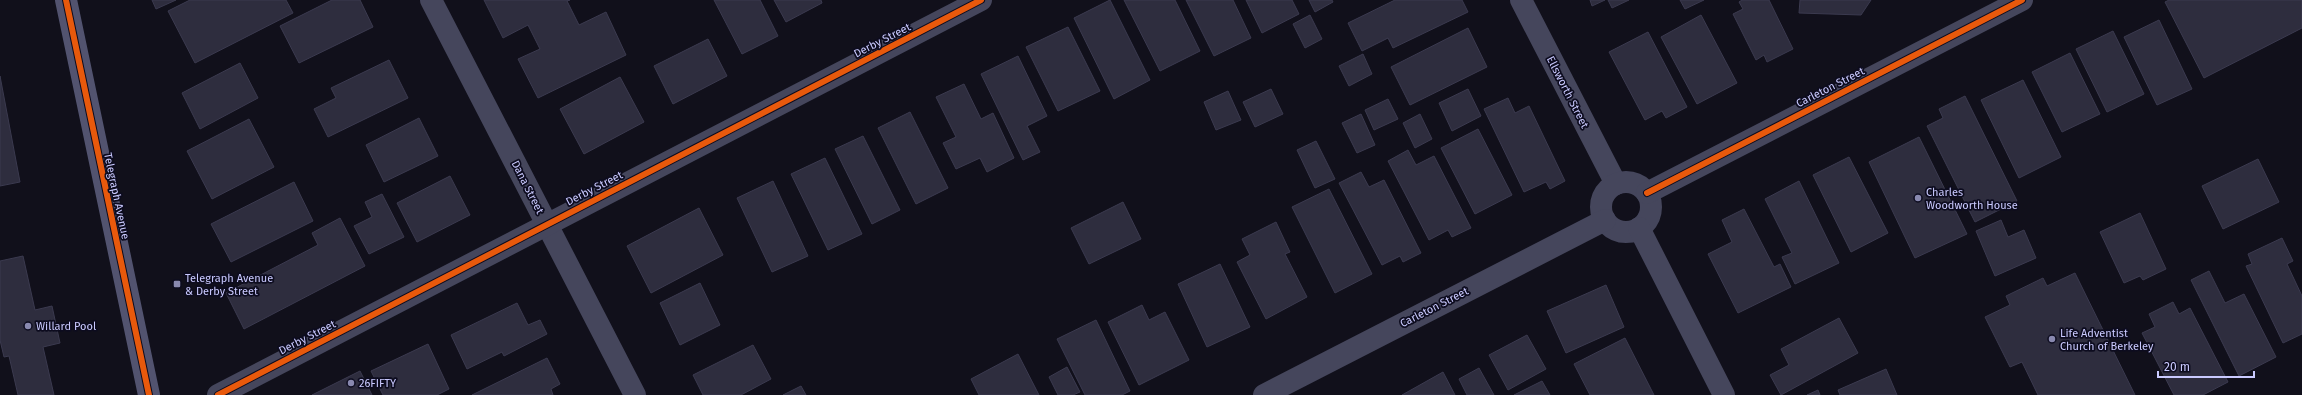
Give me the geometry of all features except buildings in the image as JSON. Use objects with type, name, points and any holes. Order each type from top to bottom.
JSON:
[{"type":"main road","name":"Telegraph Avenue","points":[[66,0],[149,395]]},
{"type":"street","name":"Dana Street","points":[[431,0],[635,395]]},
{"type":"street","name":"Derby Street","points":[[218,395],[981,0]]},
{"type":"street","name":"Ellsworth Street","points":[[1520,0],[1616,184]]},
{"type":"street","name":"Carleton Street","points":[[1647,193],[2022,0]]},
{"type":"street","points":[[1630,182],[1636,184],[1647,193],[1650,200],[1650,216],[1639,228],[1624,232],[1610,226],[1605,220],[1602,212],[1604,196],[1616,184],[1630,182]]},
{"type":"street","name":"Carleton Street","points":[[1264,395],[1605,220]]},
{"type":"street","points":[[1639,228],[1724,395]]},
{"type":"cycle path","points":[[66,0],[149,395]]},
{"type":"cycle path","points":[[218,395],[981,0]]},
{"type":"cycle path","points":[[1647,193],[2022,0]]},
{"type":"place","name":"Charles Woodworth House","points":[[1918,198]]},
{"type":"place","name":"Telegraph Avenue & Derby Street","points":[[177,284]]},
{"type":"place","name":"Willard Pool","points":[[28,326]]},
{"type":"place","name":"Life Adventist Church of Berkeley","points":[[2052,339]]},
{"type":"place","name":"26FIFTY","points":[[351,383]]}]
